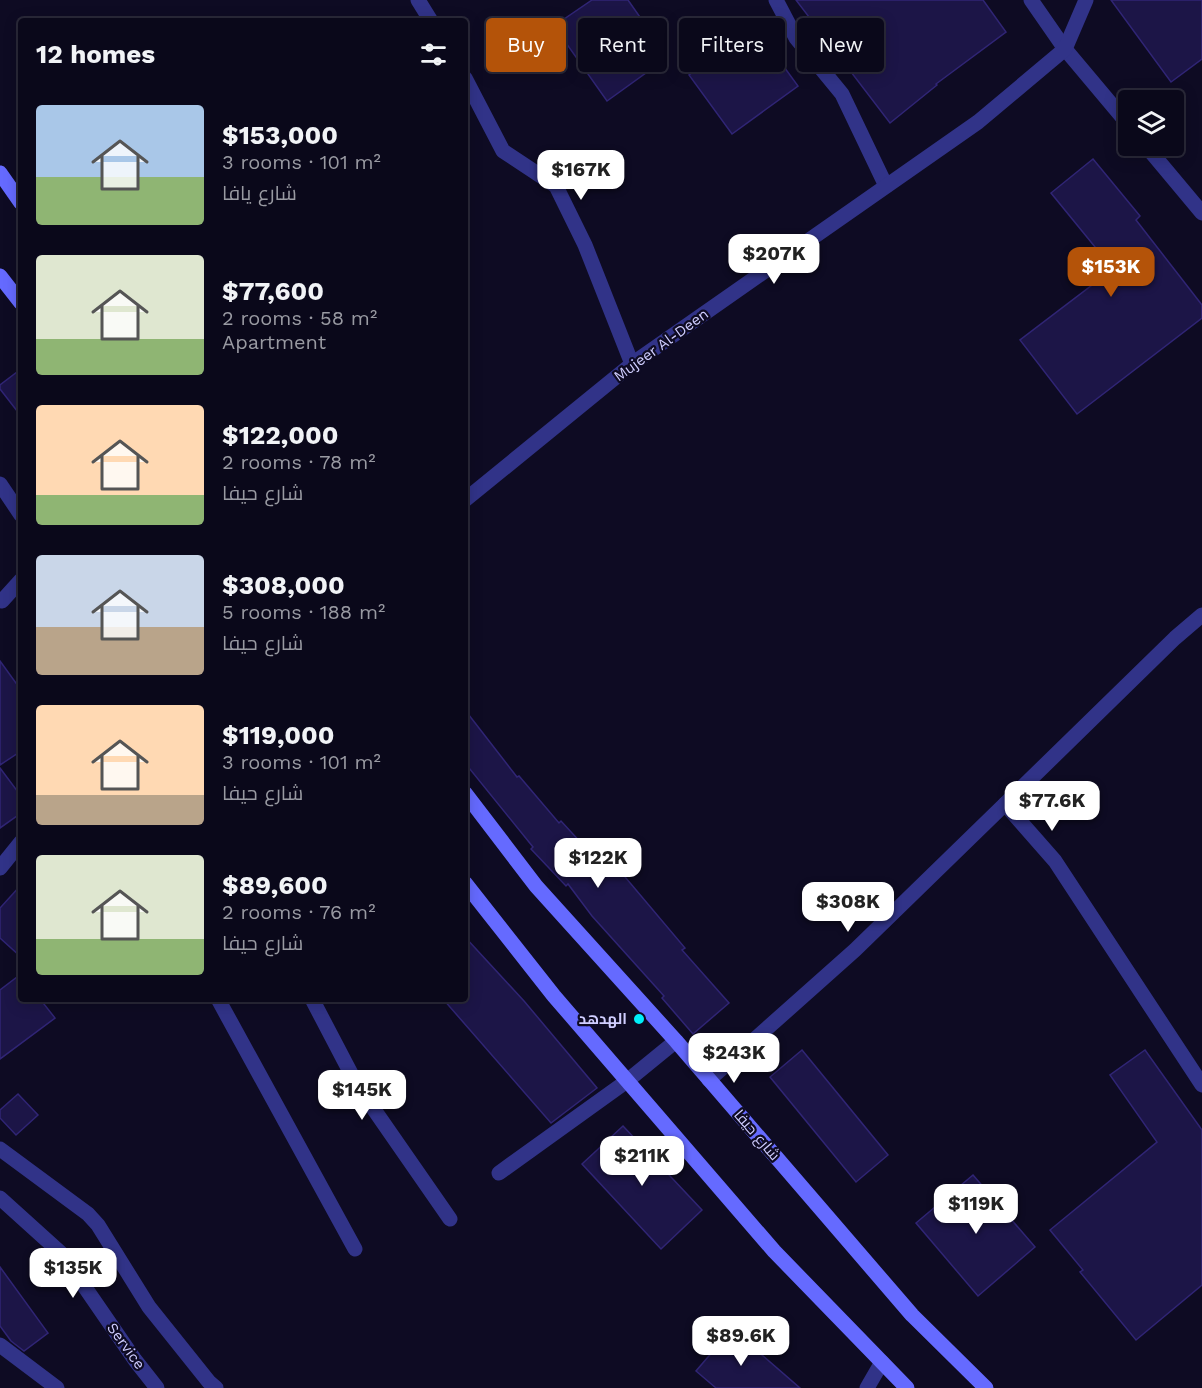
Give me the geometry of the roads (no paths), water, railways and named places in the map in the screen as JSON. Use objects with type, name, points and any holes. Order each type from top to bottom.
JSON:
[{"type":"main road","points":[[0,174],[18,199]]},
{"type":"main road","points":[[0,276],[18,299]]},
{"type":"main road","name":"شارع حيفا","points":[[468,797],[536,886],[676,1041],[912,1315],[986,1388]]},
{"type":"main road","points":[[468,887],[554,996],[774,1251],[907,1388]]},
{"type":"street","points":[[418,0],[429,18]]},
{"type":"street","points":[[776,0],[796,38],[842,94],[886,186]]},
{"type":"street","points":[[1031,0],[1065,49],[1118,112]]},
{"type":"street","points":[[1065,49],[1086,0]]},
{"type":"street","name":"Mujeer Al-Deen","points":[[468,498],[632,364],[978,122],[1065,49]]},
{"type":"street","points":[[468,84],[503,151],[556,186],[585,245],[632,364]]},
{"type":"street","points":[[1154,156],[1202,213]]},
{"type":"street","points":[[0,484],[18,511]]},
{"type":"street","points":[[2,601],[18,583]]},
{"type":"street","points":[[709,1080],[855,950],[1175,638],[1202,615]]},
{"type":"street","points":[[1005,804],[1055,861],[1202,1085]]},
{"type":"street","points":[[0,868],[18,846]]},
{"type":"street","points":[[220,1002],[355,1249]]},
{"type":"street","points":[[314,1002],[357,1085],[450,1219]]},
{"type":"street","points":[[499,1173],[627,1081],[676,1041]]},
{"type":"street","points":[[0,1149],[88,1214],[150,1307],[216,1388]]},
{"type":"street","name":"Service","points":[[0,1198],[62,1254],[157,1388]]},
{"type":"street","points":[[0,1345],[57,1388]]},
{"type":"street","points":[[867,1388],[882,1362]]},
{"type":"place","name":"الهدهد","points":[[639,1019]]}]
